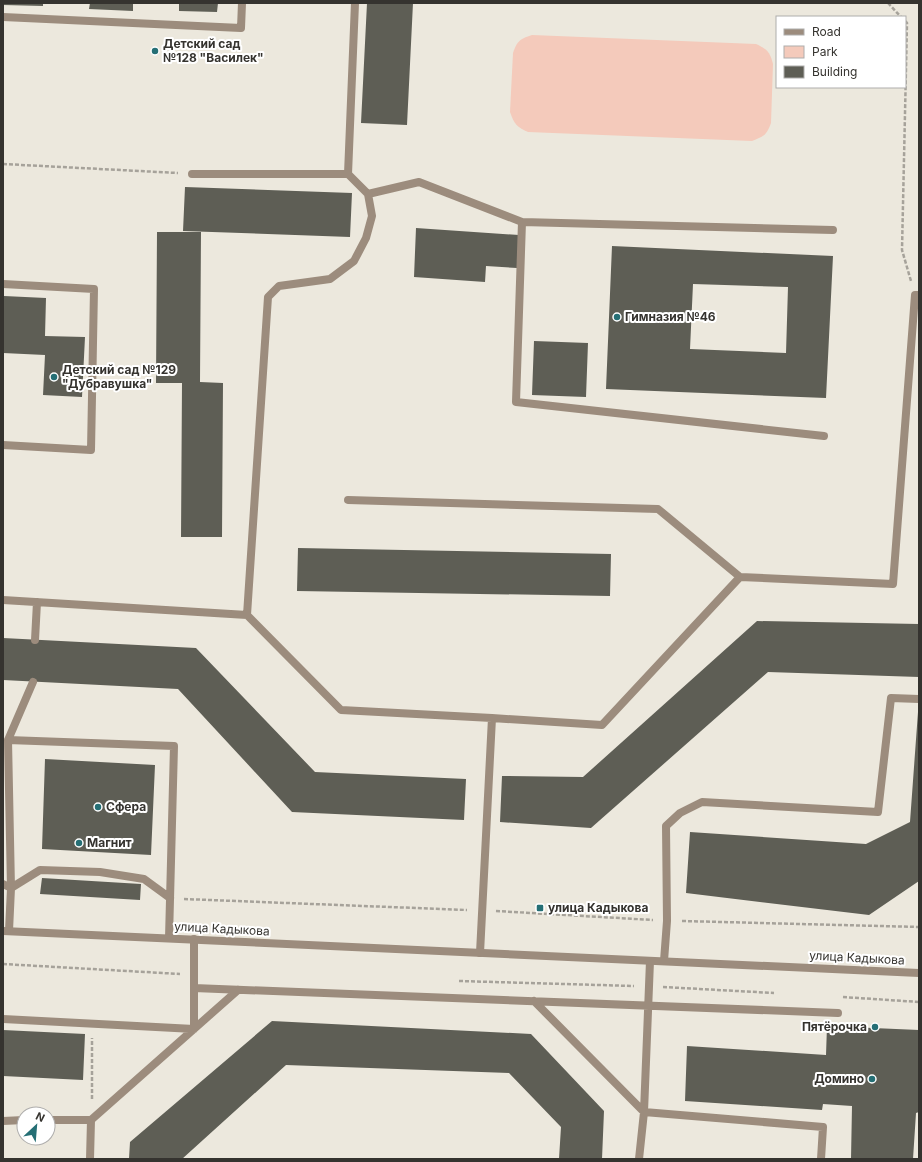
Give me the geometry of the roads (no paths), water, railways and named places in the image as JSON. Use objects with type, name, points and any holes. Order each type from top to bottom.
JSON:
[{"type":"street","points":[[3,18],[242,28],[242,3]]},
{"type":"street","points":[[348,174],[355,3]]},
{"type":"street","points":[[192,174],[348,174],[368,194],[372,216],[366,238],[354,261],[330,279],[279,286],[268,297],[247,615]]},
{"type":"street","points":[[368,194],[419,182],[522,222],[833,230]]},
{"type":"street","points":[[522,222],[516,402],[824,436]]},
{"type":"street","points":[[3,284],[94,289],[91,450],[3,444]]},
{"type":"street","points":[[348,500],[658,509],[740,577],[893,584],[917,295]]},
{"type":"street","points":[[3,600],[247,615],[340,710],[602,725],[740,577]]},
{"type":"street","points":[[35,640],[37,602]]},
{"type":"street","points":[[6,931],[8,740],[33,682]]},
{"type":"street","points":[[664,961],[667,921],[666,826],[680,813],[702,802],[878,812],[891,698],[919,699]]},
{"type":"street","points":[[480,953],[492,718]]},
{"type":"street","points":[[8,740],[174,746],[169,938]]},
{"type":"street","points":[[7,886],[40,870],[100,872],[144,879],[170,898]]},
{"type":"street","name":"улица Кадыкова","points":[[6,931],[919,973]]},
{"type":"street","points":[[194,940],[194,1028]]},
{"type":"street","points":[[640,1159],[644,1112],[650,960]]},
{"type":"street","points":[[194,988],[838,1013]]},
{"type":"street","points":[[56,1120],[91,1120],[238,990]]},
{"type":"street","points":[[534,1001],[644,1112],[822,1127],[821,1159]]},
{"type":"street","points":[[3,1019],[194,1028]]},
{"type":"street","points":[[3,1121],[16,1120]]},
{"type":"street","points":[[90,1159],[91,1120]]},
{"type":"place","name":"Детский сад №128 \"Василек\"","points":[[155,51]]},
{"type":"place","name":"Гимназия №46","points":[[617,317]]},
{"type":"place","name":"Детский сад №129 \"Дубравушка\"","points":[[54,377]]},
{"type":"place","name":"Сфера","points":[[98,807]]},
{"type":"place","name":"Магнит","points":[[79,843]]},
{"type":"place","name":"улица Кадыкова","points":[[540,908]]},
{"type":"place","name":"Пятёрочка","points":[[875,1027]]},
{"type":"place","name":"Домино","points":[[872,1079]]}]
